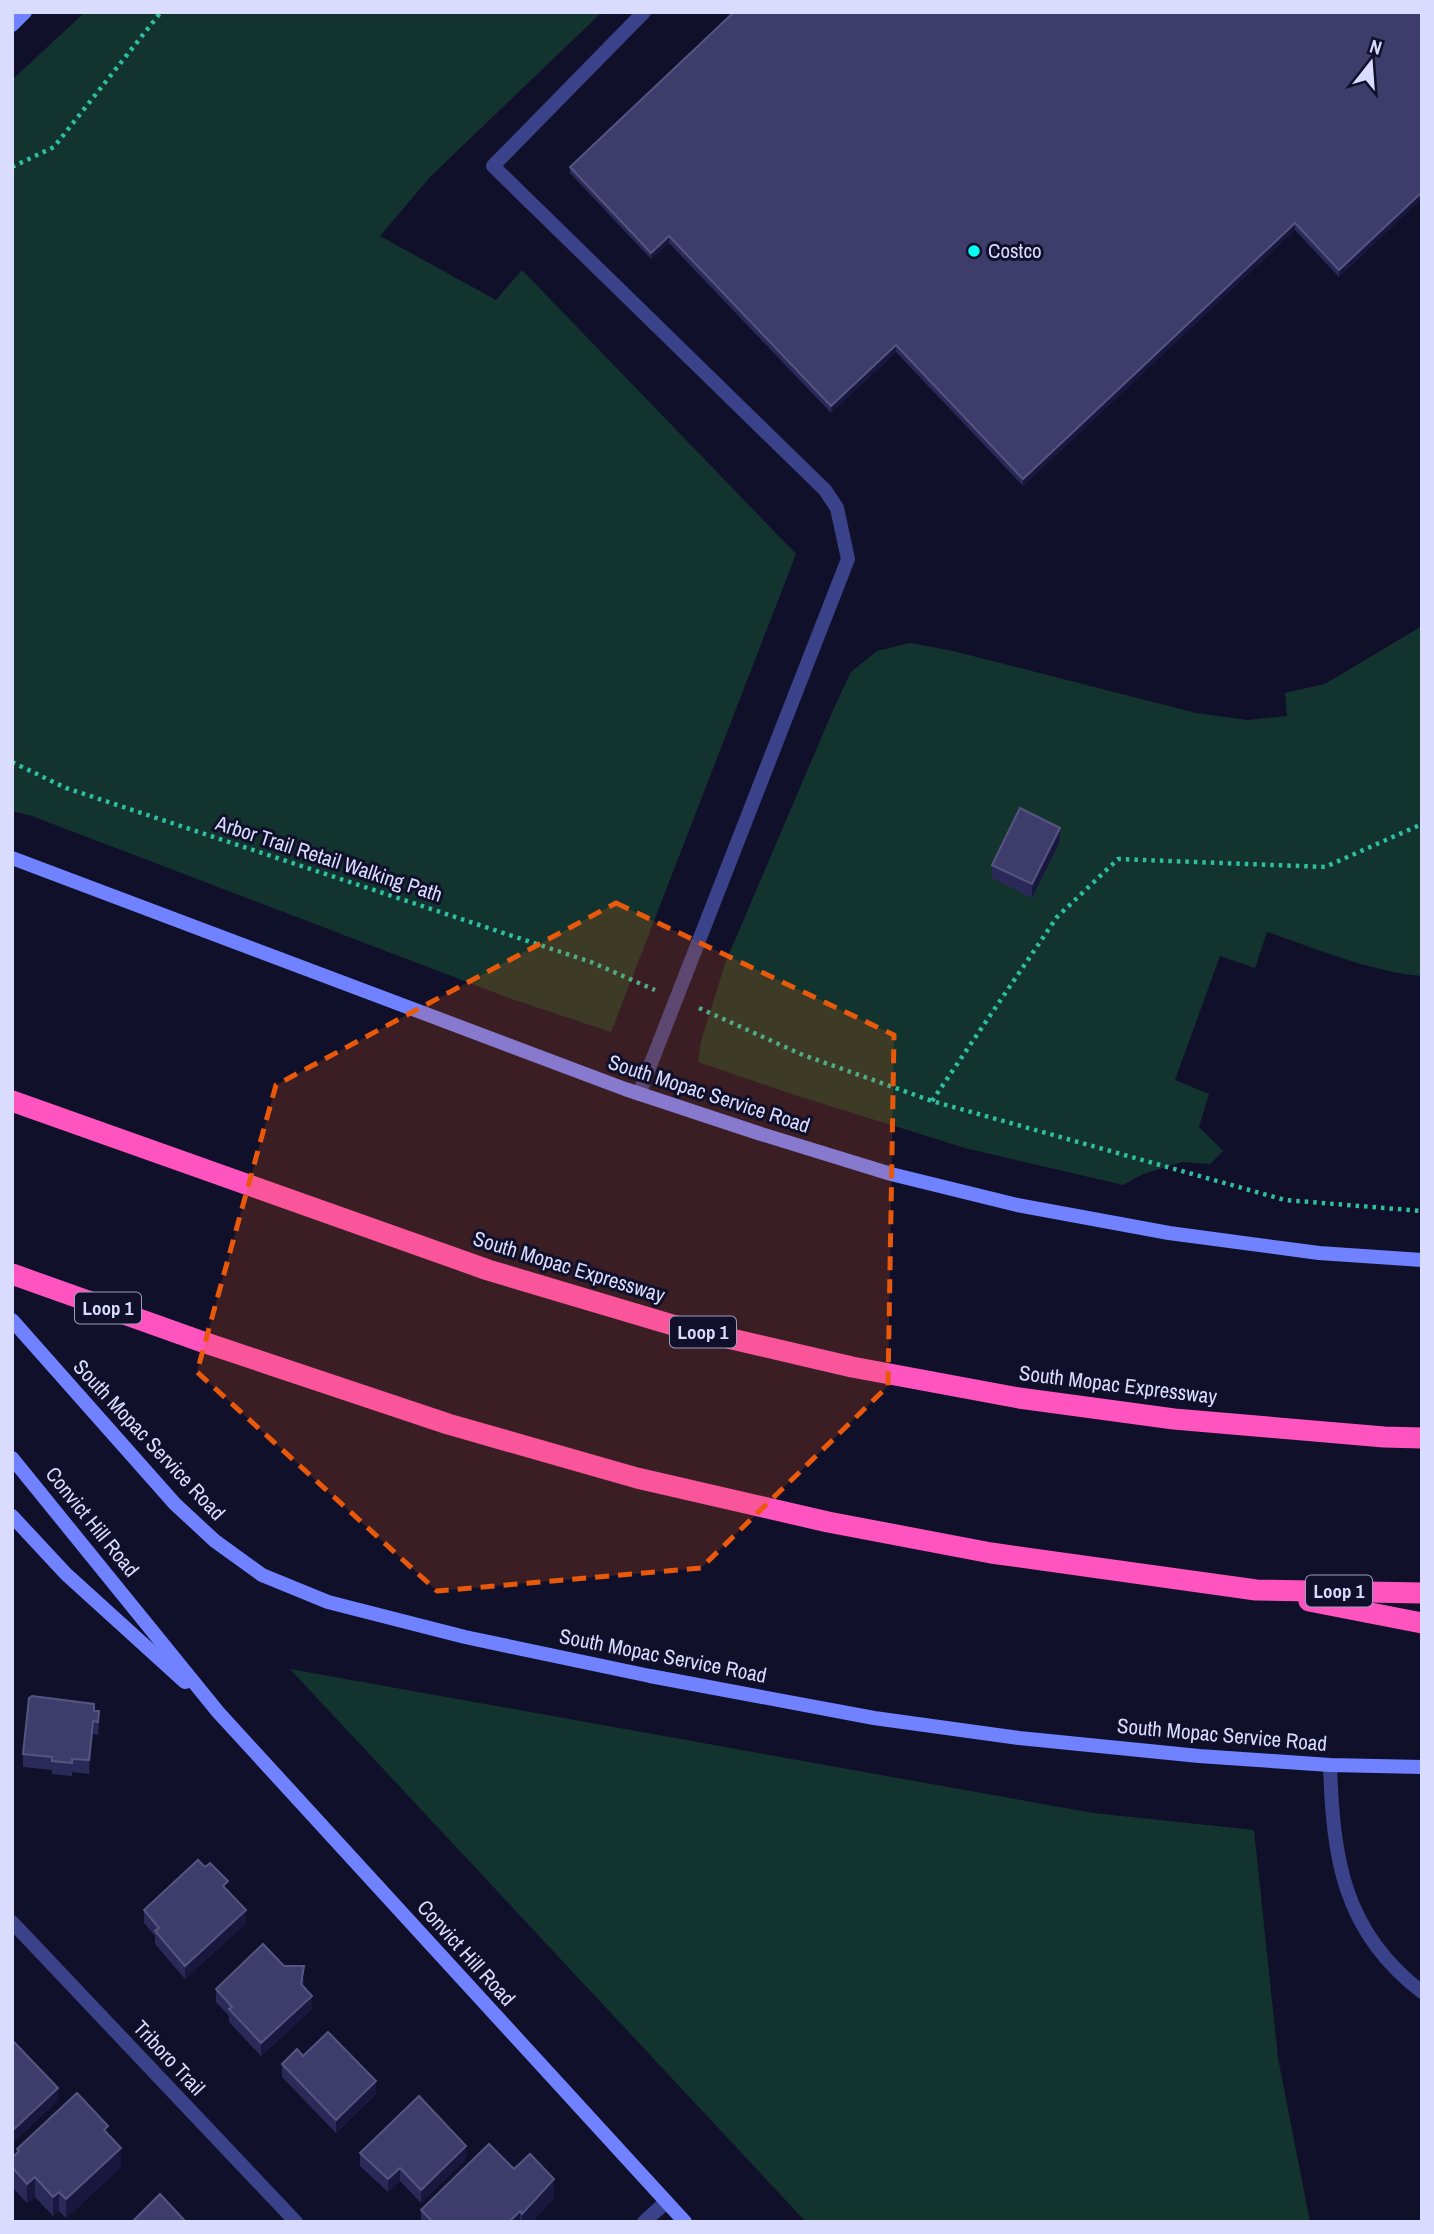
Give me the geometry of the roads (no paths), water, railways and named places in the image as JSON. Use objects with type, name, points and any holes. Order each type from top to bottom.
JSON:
[{"type":"highway","name":"South Mopac Expressway","points":[[12,1101],[488,1270],[676,1326],[852,1367],[1019,1398],[1174,1419],[1422,1438]]},
{"type":"highway","name":"Loop 1","points":[[12,1274],[203,1342],[448,1424],[637,1478],[828,1522],[991,1553],[1255,1590],[1422,1593]]},
{"type":"highway","points":[[1255,1590],[1422,1623]]},
{"type":"street","points":[[12,24],[25,12]]},
{"type":"street","points":[[639,1094],[848,559],[837,508],[825,490],[493,166],[644,12]]},
{"type":"street","name":"South Mopac Service Road","points":[[12,858],[639,1094],[891,1174],[1017,1205],[1169,1233],[1319,1254],[1422,1260]]},
{"type":"street","name":"South Mopac Service Road","points":[[12,1320],[175,1504],[215,1541],[262,1575],[328,1602],[478,1640],[874,1718],[1020,1738],[1199,1756],[1422,1768]]},
{"type":"street","name":"Convict Hill Road","points":[[12,1458],[218,1712],[685,2222]]},
{"type":"street","name":"Convict Hill Road","points":[[12,1516],[66,1574],[218,1712]]},
{"type":"street","points":[[1330,1765],[1333,1832],[1340,1871],[1349,1900],[1381,1953],[1403,1977],[1422,1992]]},
{"type":"street","name":"Triboro Trail","points":[[12,1922],[296,2222]]},
{"type":"street","points":[[645,2222],[666,2202]]},
{"type":"place","name":"Costco","points":[[974,251]]}]
